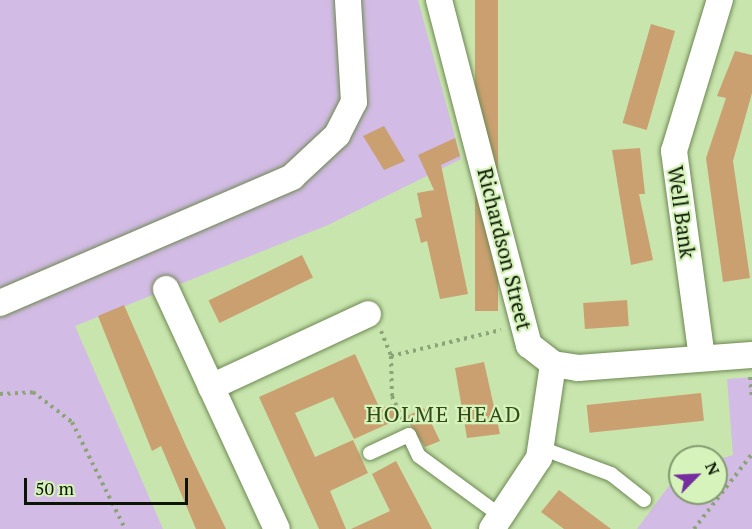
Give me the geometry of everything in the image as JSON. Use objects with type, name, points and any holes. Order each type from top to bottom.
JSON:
[{"type":"street","points":[[0,303],[292,177],[337,135],[354,102],[348,0]]},
{"type":"street","name":"Richardson Street","points":[[439,0],[522,325],[529,345],[553,364]]},
{"type":"street","name":"Well Bank","points":[[702,358],[674,151],[720,0]]},
{"type":"street","points":[[166,289],[277,529]]},
{"type":"street","points":[[211,387],[368,314]]},
{"type":"street","points":[[497,525],[528,481],[541,448],[553,364],[594,368],[752,355]]},
{"type":"lane","points":[[370,453],[410,435],[419,456],[497,525]]},
{"type":"lane","points":[[541,448],[611,474],[644,500]]},
{"type":"path","points":[[368,314],[391,356],[392,396],[410,435]]},
{"type":"path","points":[[391,356],[522,325]]},
{"type":"path","points":[[0,394],[33,392],[72,422],[125,529]]},
{"type":"path","points":[[694,529],[752,454]]},
{"type":"shaded area","points":[[0,0],[418,0],[461,159],[328,225],[75,326],[163,529],[0,529]]},
{"type":"shaded area","points":[[752,377],[752,529],[637,529],[668,487],[668,505],[728,505],[728,456],[733,455],[727,379]]},
{"type":"building","points":[[475,0],[498,0],[498,311],[475,311]]},
{"type":"building","points":[[651,24],[675,31],[647,130],[623,123]]},
{"type":"building","points":[[735,51],[752,55],[752,93],[733,161],[750,278],[723,282],[706,158],[726,98],[717,96]]},
{"type":"building","points":[[384,126],[405,161],[384,170],[363,136]]},
{"type":"building","points":[[455,138],[460,156],[441,165],[468,294],[440,299],[427,241],[421,243],[415,219],[422,217],[417,193],[434,190],[418,155]]},
{"type":"building","points":[[640,148],[645,194],[639,194],[653,260],[631,265],[612,150]]},
{"type":"building","points":[[302,255],[313,277],[219,323],[209,301]]},
{"type":"building","points":[[627,300],[629,326],[585,329],[583,303]]},
{"type":"building","points":[[124,305],[186,446],[226,529],[196,529],[161,446],[152,451],[98,316]]},
{"type":"building","points":[[355,354],[380,409],[392,404],[399,419],[354,439],[333,397],[295,413],[315,457],[353,440],[368,473],[330,491],[346,529],[319,529],[259,397]]},
{"type":"building","points":[[484,362],[500,434],[467,438],[455,368]]},
{"type":"building","points":[[701,393],[704,421],[590,433],[587,405]]},
{"type":"building","points":[[424,408],[440,441],[425,447],[405,417]]},
{"type":"building","points":[[396,461],[432,529],[351,529],[390,511],[372,474]]},
{"type":"building","points":[[559,490],[611,529],[564,529],[541,512]]},
{"type":"district","name":"HOLME HEAD","points":[[444,414]]}]
